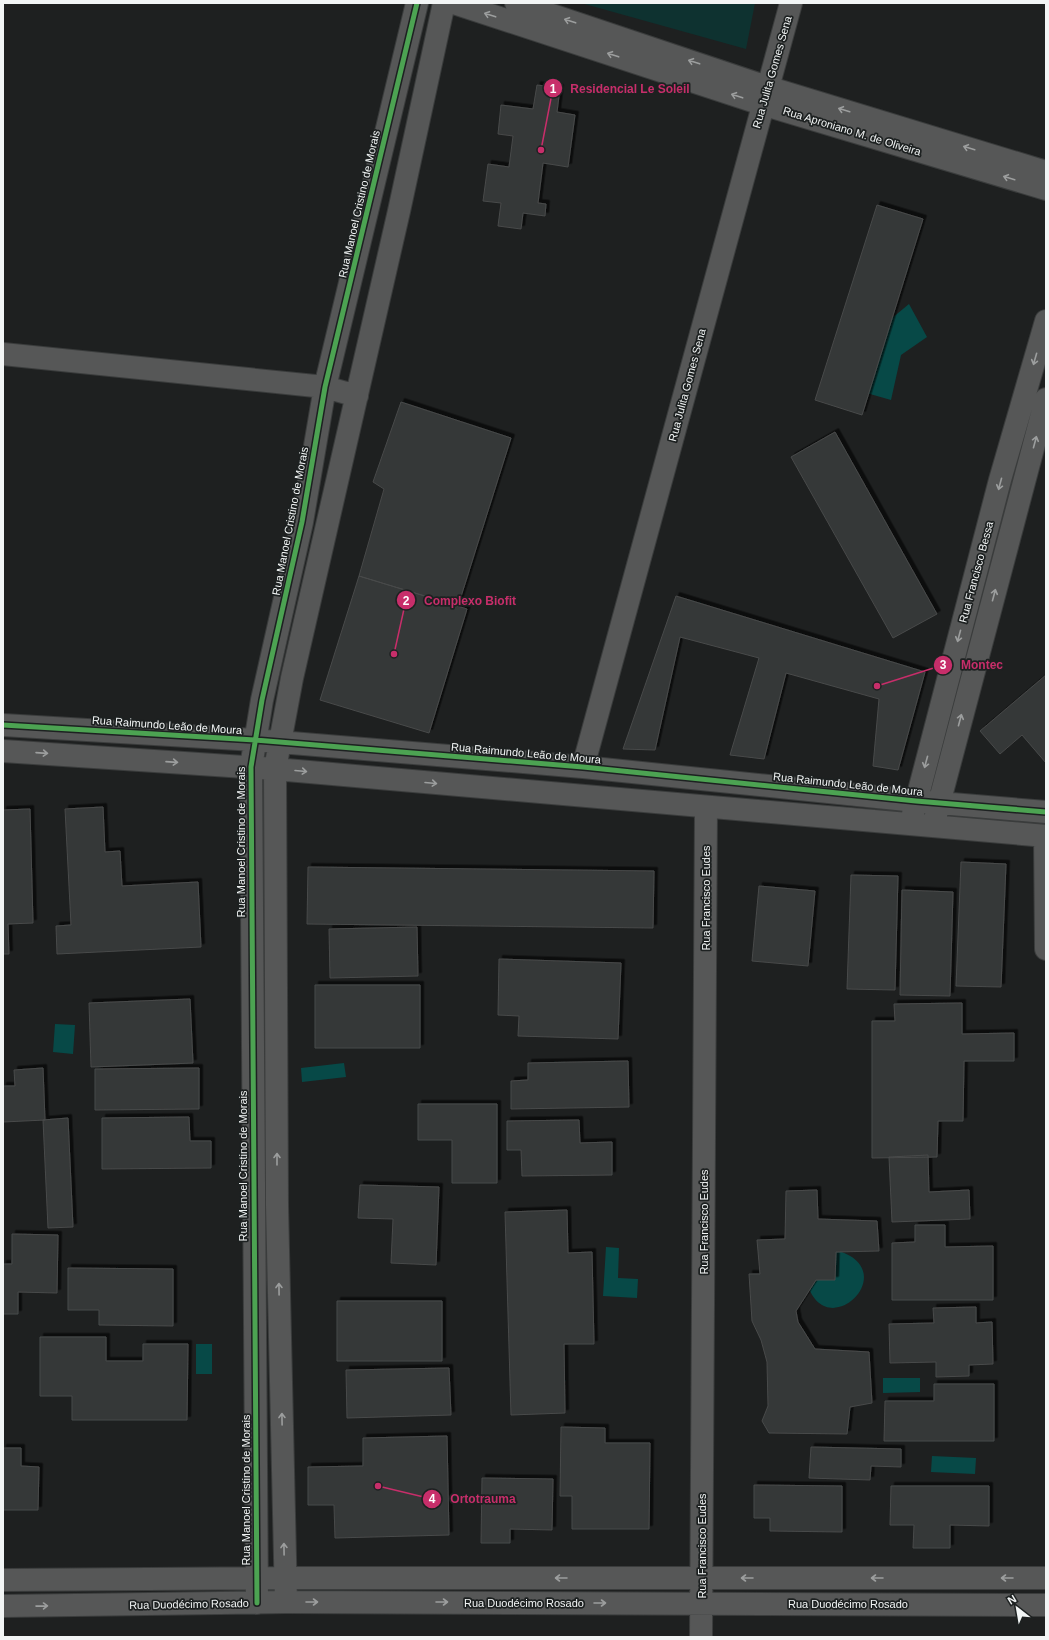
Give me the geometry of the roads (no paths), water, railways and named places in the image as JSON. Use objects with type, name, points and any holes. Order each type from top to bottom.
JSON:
[{"type":"street","name":"Rua Manoel Cristino de Morais","points":[[257,1603],[251,767],[262,700],[302,522],[325,387],[417,3]]},
{"type":"street","points":[[286,1602],[277,1197],[275,769],[292,678],[357,396],[444,3]]},
{"type":"street","name":"Rua Aproniano M. de Oliveira","points":[[454,3],[765,95],[1046,172]]},
{"type":"street","name":"Rua Aproniano M. de Oliveira","points":[[516,3],[765,95],[1046,189]]},
{"type":"street","name":"Rua Julita Gomes Sena","points":[[584,767],[791,3]]},
{"type":"street","name":"Rua Francisco Bessa","points":[[911,824],[1000,480],[1046,321]]},
{"type":"street","points":[[3,354],[325,387],[357,396]]},
{"type":"street","points":[[934,826],[939,802],[1046,399]]},
{"type":"street","name":"Rua Raimundo Leão de Moura","points":[[3,725],[255,740],[584,767],[916,801],[1046,812]]},
{"type":"street","points":[[3,751],[251,767],[1046,836],[1046,948]]},
{"type":"street","name":"Rua Francisco Eudes","points":[[701,1637],[706,807]]},
{"type":"street","points":[[3,1580],[256,1578],[1046,1578]]},
{"type":"street","name":"Rua Duodécimo Rosado","points":[[3,1606],[286,1602],[1046,1605]]},
{"type":"place","name":"Residencial Le Soleil","points":[[541,150]]},
{"type":"place","name":"Complexo Biofit","points":[[394,654]]},
{"type":"place","name":"Montec","points":[[877,686]]},
{"type":"place","name":"Ortotrauma","points":[[378,1486]]}]
